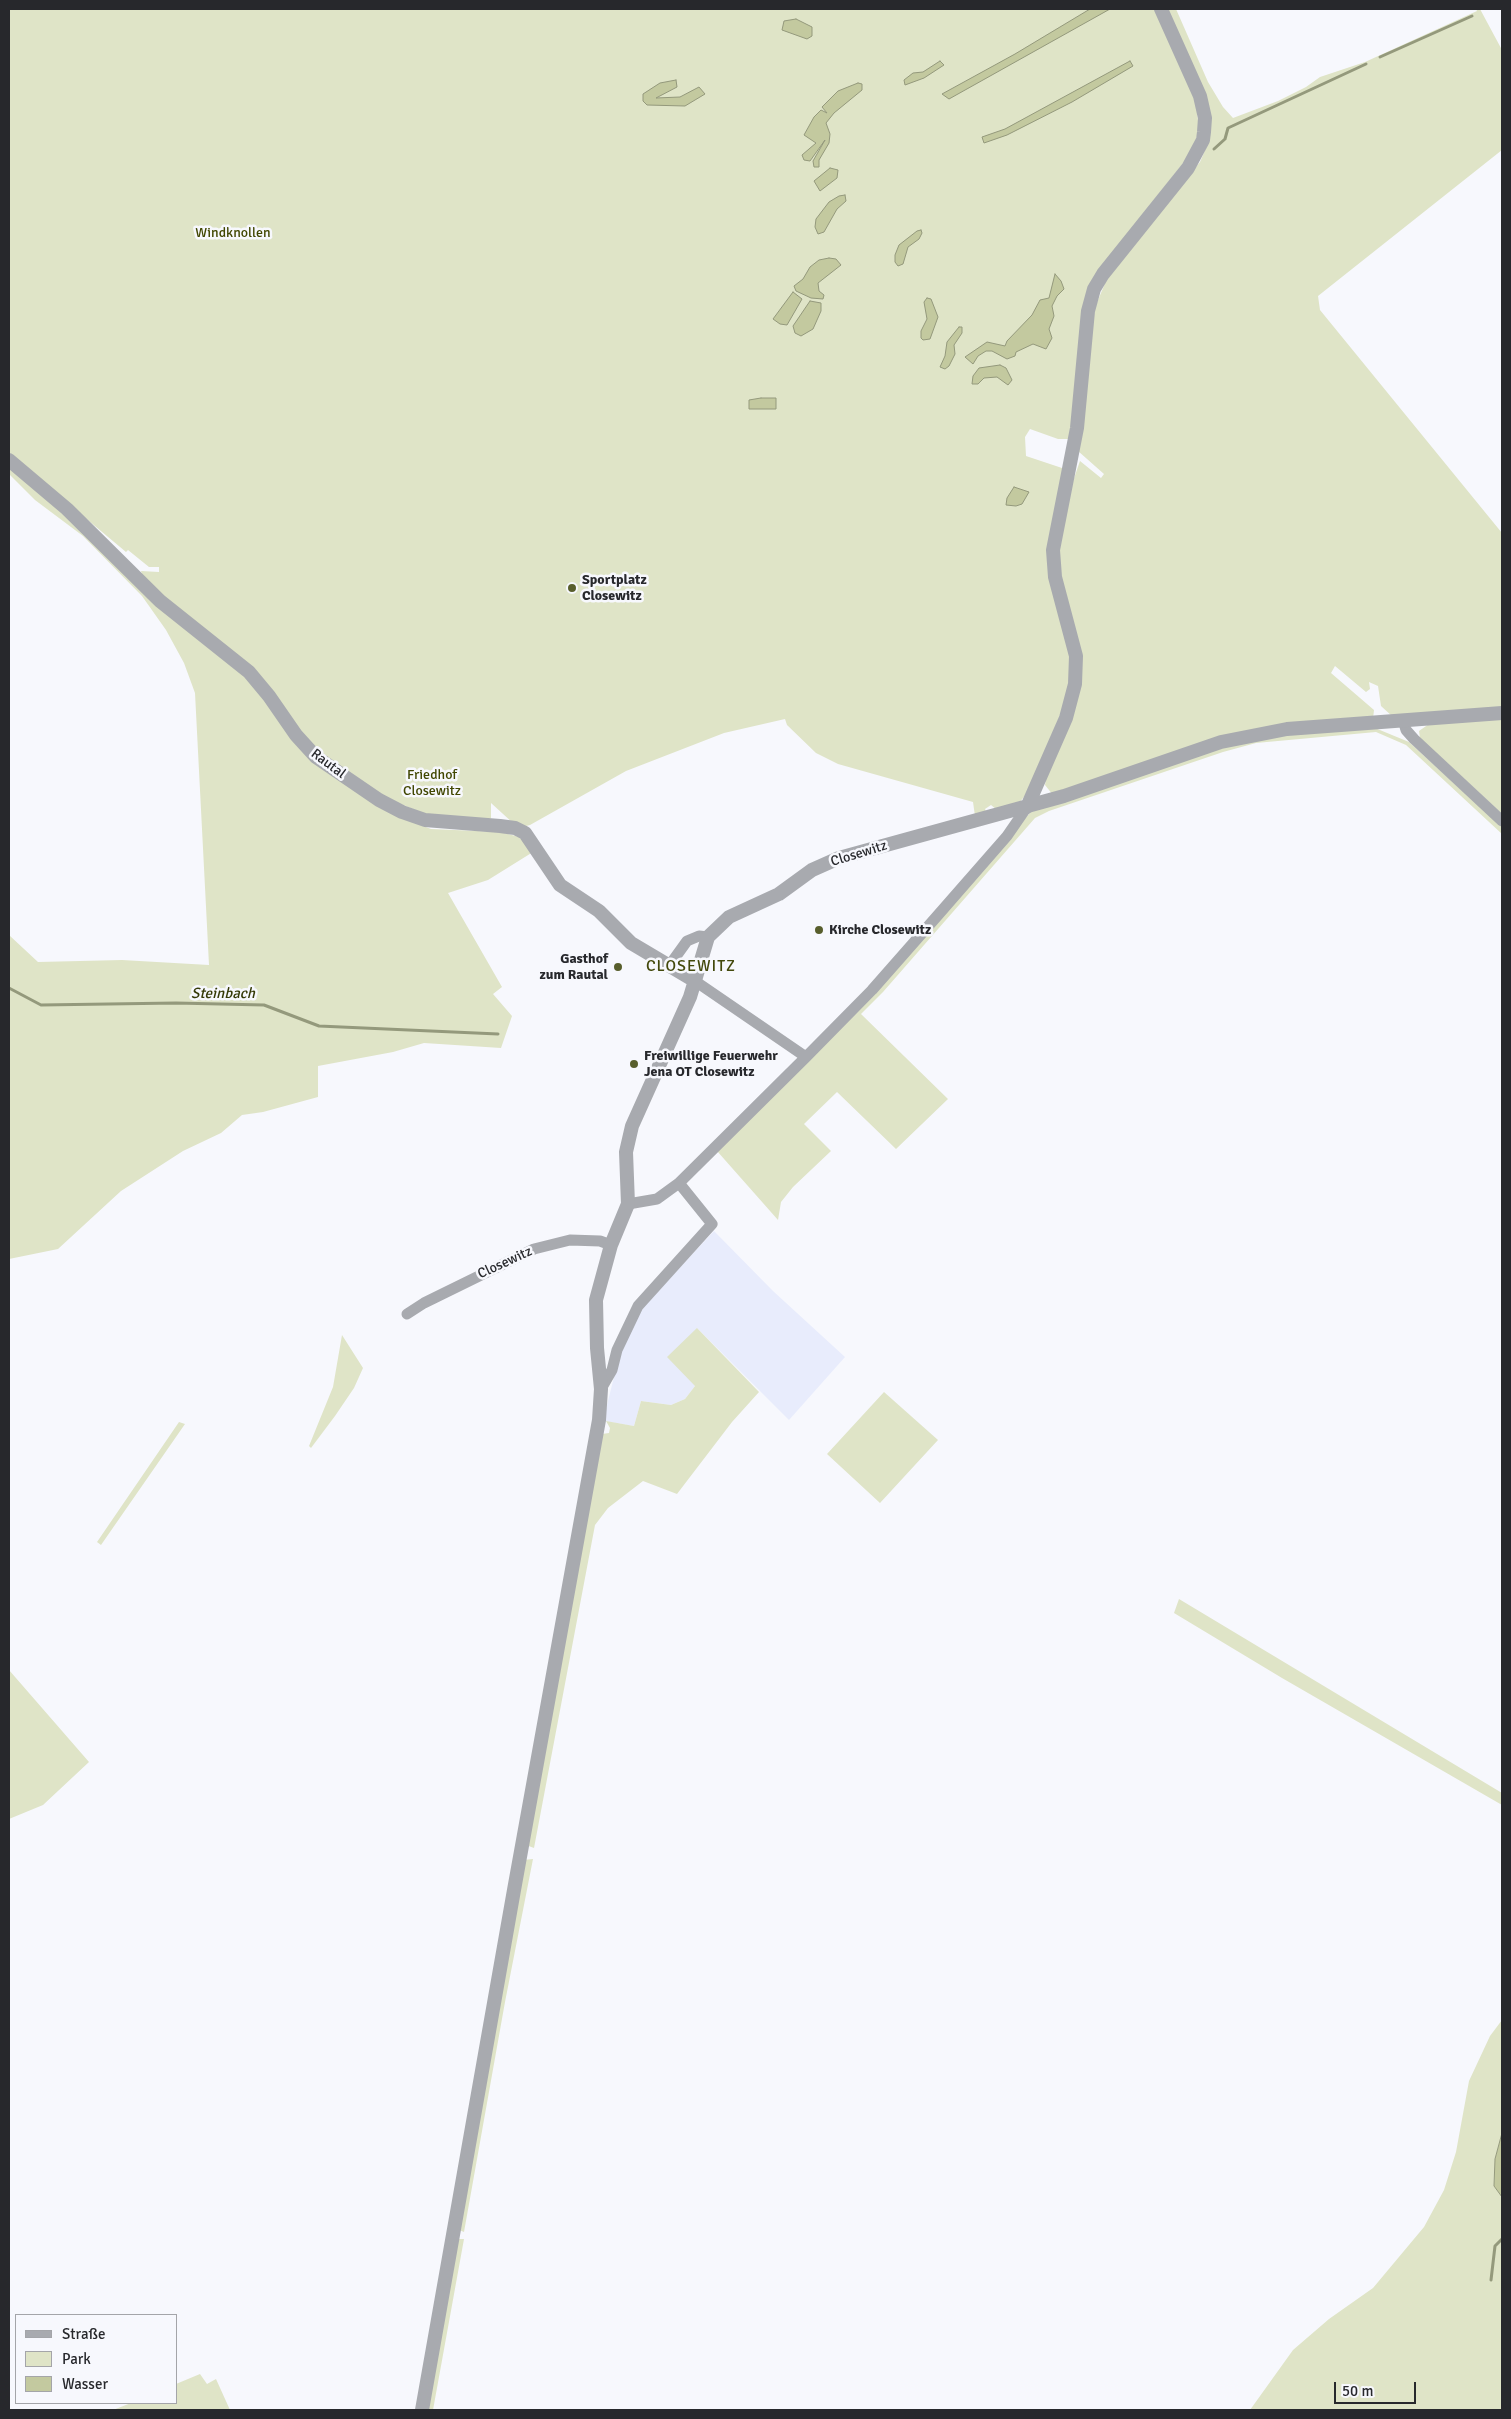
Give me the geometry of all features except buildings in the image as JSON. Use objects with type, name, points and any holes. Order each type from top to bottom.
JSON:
[{"type":"street","points":[[628,1204],[657,1199],[679,1183],[806,1057],[872,990],[1007,836],[1028,807],[1066,718],[1075,684],[1076,656],[1058,591],[1053,557],[1058,524],[1074,452],[1088,311],[1094,289],[1117,256],[1188,168],[1203,140],[1205,118],[1200,96],[1161,9]]},
{"type":"street","name":"Rautal","points":[[9,460],[67,509],[160,601],[249,672],[269,696],[296,735],[316,757],[379,800],[402,812],[425,820],[500,826],[515,828],[524,833],[560,885],[599,912],[631,942],[695,981]]},
{"type":"street","name":"Closewitz","points":[[695,981],[708,937],[729,917],[779,894],[812,870],[839,858],[1028,807],[1221,742],[1254,734],[1287,729],[1502,713]]},
{"type":"street","points":[[1403,720],[1406,730],[1414,739],[1502,821]]},
{"type":"street","name":"Closewitz","points":[[669,966],[687,941],[699,936],[708,937]]},
{"type":"street","points":[[422,2410],[510,1909],[599,1424],[601,1390],[597,1348],[596,1300],[611,1245],[628,1204],[626,1152],[632,1126],[695,981],[806,1057]]},
{"type":"street","points":[[601,1390],[612,1370],[617,1350],[638,1306],[712,1224],[679,1183]]},
{"type":"street","name":"Closewitz","points":[[407,1314],[424,1302],[534,1249],[570,1240],[600,1241],[611,1245]]},
{"type":"shaded area","points":[[714,1231],[773,1291],[845,1357],[789,1420],[697,1328],[695,1386],[685,1399],[671,1405],[641,1401],[634,1426],[603,1421],[621,1349],[642,1308]]},
{"type":"green space","points":[[9,9],[1155,9],[1196,101],[1199,130],[1192,152],[1103,264],[1072,439],[1058,439],[1030,429],[1025,437],[1026,456],[1065,469],[1053,522],[1071,669],[1065,703],[1028,792],[1019,803],[997,810],[991,805],[985,809],[987,814],[975,816],[973,802],[838,764],[816,753],[787,725],[785,719],[724,733],[626,771],[530,825],[522,827],[514,824],[491,803],[491,818],[484,821],[425,814],[386,798],[317,752],[273,694],[143,577],[141,571],[159,572],[159,567],[149,567],[128,550],[126,552],[9,454]]},
{"type":"green space","points":[[1166,9],[1176,9],[1208,82],[1223,107],[1233,118],[1278,101],[1306,87],[1320,77],[1365,62],[1477,11],[1476,9],[1480,9],[1502,50],[1502,150],[1318,296],[1320,310],[1502,533],[1502,707],[1393,717],[1381,706],[1378,686],[1369,682],[1370,689],[1366,692],[1335,666],[1331,673],[1374,710],[1373,719],[1285,725],[1053,795],[1045,785],[1046,778],[1076,702],[1057,562],[1073,481],[1080,461],[1101,478],[1104,474],[1078,451],[1093,312],[1106,281],[1120,260],[1200,162],[1209,141]]},
{"type":"green space","points":[[9,466],[247,676],[291,737],[400,817],[431,829],[501,832],[519,837],[533,852],[488,880],[448,893],[502,987],[493,994],[512,1016],[501,1048],[424,1043],[393,1052],[318,1066],[318,1097],[263,1112],[242,1115],[221,1133],[183,1151],[121,1191],[58,1249],[9,1259],[9,935],[38,962],[122,960],[209,965],[195,693],[184,663],[166,630],[142,596],[83,536],[35,500],[9,474]]},
{"type":"green space","points":[[1502,718],[1502,814],[1420,738],[1419,731],[1429,724]]},
{"type":"green space","points":[[1375,728],[1409,742],[1502,827],[1502,834],[1406,745],[1376,732],[1256,743],[1223,752],[1049,811],[1035,818],[883,992],[861,1014],[948,1099],[896,1149],[837,1092],[804,1124],[831,1151],[793,1187],[781,1202],[778,1220],[717,1151],[1031,812],[1222,747],[1255,738]]},
{"type":"green space","points":[[697,1328],[759,1392],[732,1422],[677,1494],[643,1481],[608,1508],[595,1525],[534,1848],[526,1845],[602,1434],[609,1433],[610,1428],[606,1421],[634,1426],[641,1401],[671,1405],[685,1399],[695,1386],[667,1357]]},
{"type":"green space","points":[[342,1335],[363,1368],[354,1388],[311,1448],[309,1446],[333,1387]]},
{"type":"green space","points":[[884,1392],[938,1440],[880,1503],[827,1454]]},
{"type":"green space","points":[[179,1422],[185,1424],[101,1545],[97,1542]]},
{"type":"green space","points":[[1179,1599],[1502,1793],[1502,1805],[1282,1678],[1174,1613]]},
{"type":"green space","points":[[9,1670],[89,1762],[43,1805],[9,1819]]},
{"type":"green space","points":[[533,1859],[505,2002],[464,2232],[459,2230],[523,1860]]},
{"type":"green space","points":[[1502,2020],[1502,2133],[1495,2159],[1494,2186],[1502,2197],[1502,2410],[1250,2410],[1293,2350],[1329,2319],[1373,2288],[1424,2227],[1444,2190],[1456,2152],[1469,2081],[1490,2036]]},
{"type":"green space","points":[[458,2239],[464,2239],[433,2410],[427,2410]]},
{"type":"green space","points":[[200,2374],[207,2384],[216,2379],[230,2410],[113,2410],[128,2404],[178,2404],[178,2383]]},
{"type":"water","points":[[1090,9],[1110,9],[949,99],[942,94],[1015,54]]},
{"type":"water","points":[[796,19],[812,27],[812,36],[807,39],[782,30],[784,21]]},
{"type":"water","points":[[940,61],[944,65],[924,78],[905,85],[904,80],[913,73],[923,72]]},
{"type":"water","points":[[1130,61],[1133,66],[1072,102],[1007,135],[984,143],[982,137],[1005,129]]},
{"type":"water","points":[[676,80],[677,87],[656,98],[680,97],[699,87],[705,94],[685,106],[647,105],[643,101],[643,94],[660,83]]},
{"type":"water","points":[[858,83],[862,84],[862,90],[834,113],[826,123],[830,134],[829,143],[819,160],[819,167],[814,167],[813,161],[825,140],[810,161],[804,160],[802,155],[816,143],[804,135],[814,117],[821,110],[827,113],[822,107],[838,91]]},
{"type":"water","points":[[830,168],[838,170],[837,178],[820,191],[814,181]]},
{"type":"water","points":[[845,195],[846,201],[837,209],[824,232],[818,234],[815,227],[816,219],[829,202]]},
{"type":"water","points":[[921,230],[922,233],[919,239],[908,247],[903,264],[898,266],[895,262],[895,255],[899,245]]},
{"type":"water","points":[[836,259],[841,265],[818,283],[819,291],[824,295],[823,299],[811,298],[796,291],[794,286],[803,279],[810,267],[819,260]]},
{"type":"water","points":[[1055,274],[1061,281],[1064,289],[1057,296],[1052,306],[1054,316],[1049,329],[1052,338],[1046,349],[1033,344],[1016,352],[1015,356],[1007,359],[992,351],[986,351],[978,356],[973,364],[965,357],[987,342],[1005,346],[1007,341],[1032,315],[1040,300],[1049,298]]},
{"type":"water","points":[[793,292],[802,299],[787,325],[780,324],[773,319]]},
{"type":"water","points":[[927,298],[931,299],[938,317],[930,339],[923,340],[921,338],[921,331],[927,319],[924,302]]},
{"type":"water","points":[[810,301],[821,303],[821,311],[813,329],[801,336],[795,333],[793,326]]},
{"type":"water","points":[[959,327],[962,327],[962,333],[954,345],[955,354],[949,366],[945,369],[940,367],[945,356],[947,342]]},
{"type":"water","points":[[1000,365],[1006,368],[1012,380],[1008,385],[997,377],[984,378],[978,384],[972,384],[973,376],[979,368]]},
{"type":"water","points":[[776,398],[776,409],[749,409],[749,400]]},
{"type":"water","points":[[1014,487],[1029,492],[1022,504],[1016,506],[1006,505],[1007,498]]},
{"type":"water","points":[[1502,2133],[1502,2197],[1494,2186],[1495,2159]]},
{"type":"waterway","points":[[1380,57],[1472,16]]},
{"type":"waterway","points":[[1214,149],[1225,139],[1228,128],[1366,64]]},
{"type":"waterway","name":"Steinbach","points":[[9,988],[41,1005],[176,1003],[264,1005],[319,1026],[498,1034]]},
{"type":"waterway","points":[[1491,2280],[1495,2246],[1502,2239]]},
{"type":"place","name":"Sportplatz Closewitz","points":[[572,588]]},
{"type":"place","name":"Kirche Closewitz","points":[[819,930]]},
{"type":"place","name":"Gasthof zum Rautal","points":[[618,967]]},
{"type":"place","name":"Freiwillige Feuerwehr Jena OT Closewitz","points":[[634,1064]]},
{"type":"district","name":"CLOSEWITZ","points":[[691,967]]},
{"type":"park label","name":"Windknollen","points":[[233,233]]},
{"type":"park label","name":"Friedhof Closewitz","points":[[432,784]]}]
